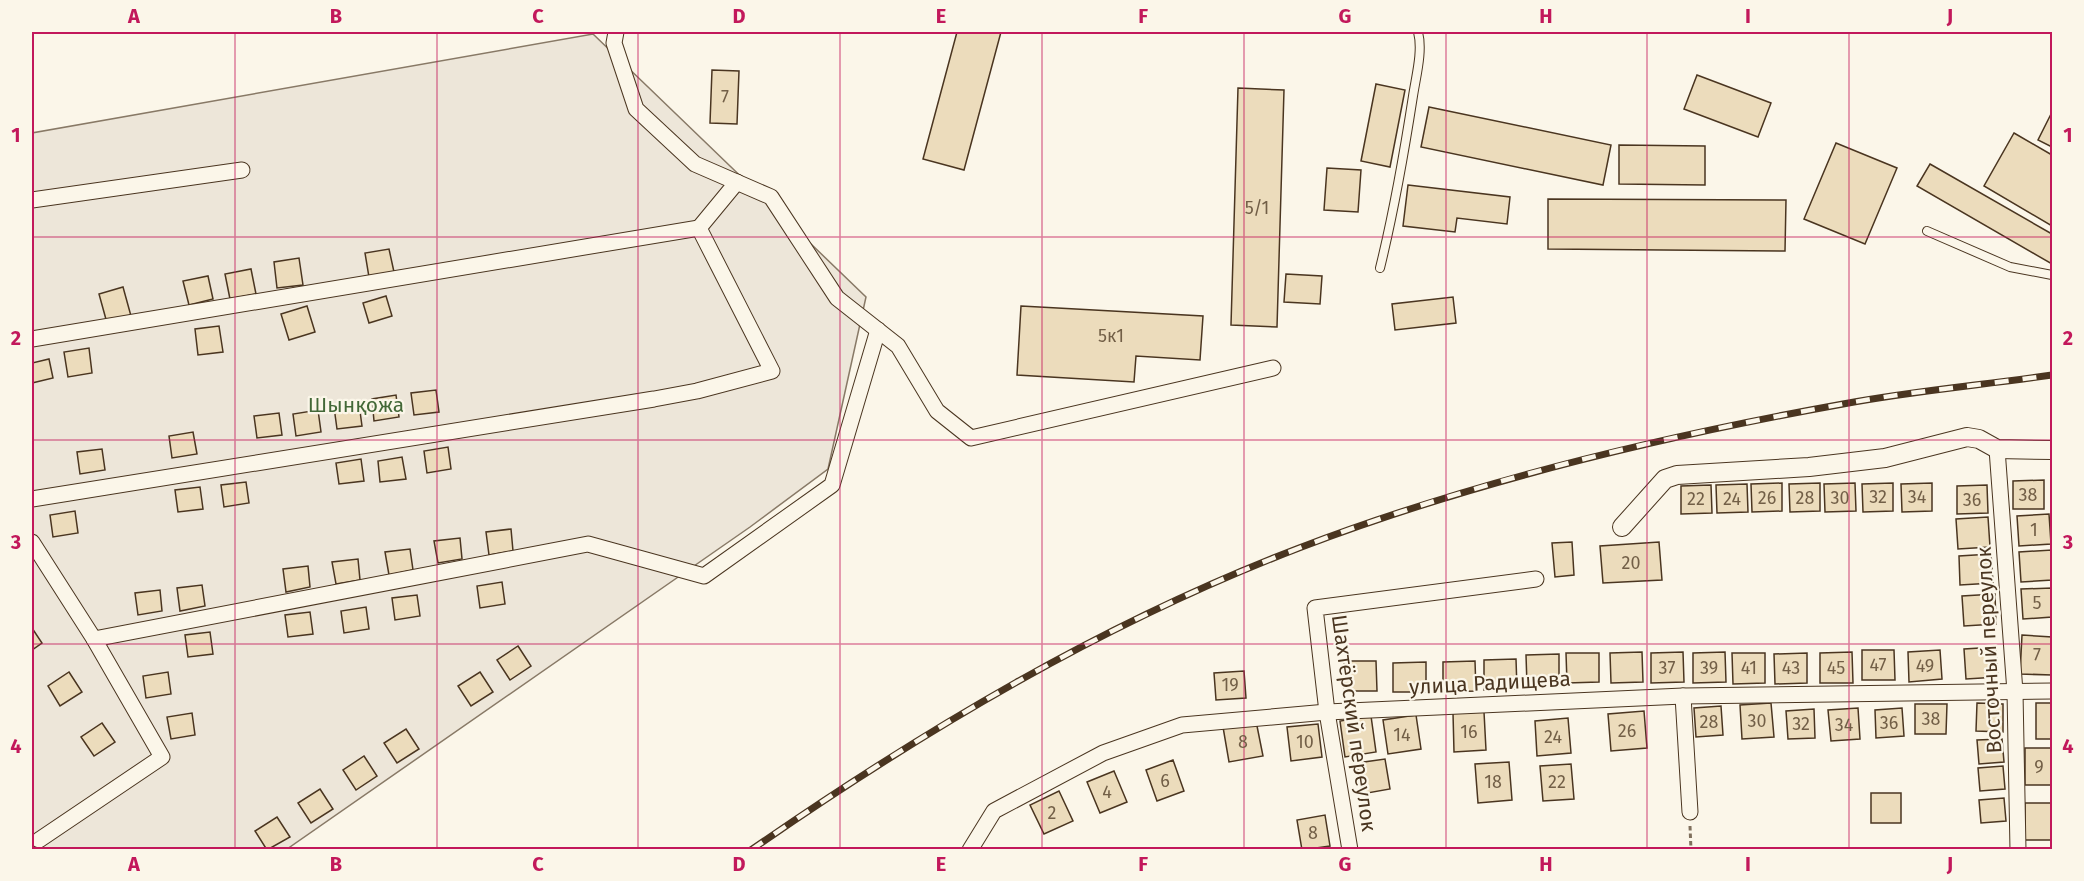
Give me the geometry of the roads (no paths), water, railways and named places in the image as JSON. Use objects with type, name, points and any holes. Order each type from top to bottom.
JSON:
[{"type":"street","points":[[616,32],[614,43],[636,109],[696,164],[771,197],[837,298],[898,346],[936,411],[971,438],[1273,368]]},
{"type":"street","points":[[32,200],[242,170]]},
{"type":"street","points":[[32,339],[699,228],[737,182]]},
{"type":"street","points":[[32,499],[654,399],[697,391],[772,371],[699,228]]},
{"type":"street","points":[[94,639],[588,544],[704,576],[832,485],[878,330]]},
{"type":"street","points":[[1622,527],[1665,479],[1677,475],[1809,467],[1885,458],[1967,437],[1979,439],[1996,449],[2052,450]]},
{"type":"street","name":"Восточный переулок","points":[[1996,449],[2014,692],[2018,849]]},
{"type":"street","points":[[32,542],[94,639],[162,757],[39,840]]},
{"type":"street","name":"Шахтёрский переулок","points":[[1350,849],[1327,712],[1315,608],[1536,579]]},
{"type":"street","name":"улица Радищева","points":[[970,849],[994,811],[1103,753],[1182,725],[1327,712],[1683,696],[2052,691]]},
{"type":"street","points":[[1683,696],[1690,812]]},
{"type":"lane","points":[[1380,268],[1404,155],[1417,70],[1420,40],[1418,32]]},
{"type":"lane","points":[[1927,231],[2010,267],[2052,275]]},
{"type":"railway","points":[[751,850],[882,763],[1016,682],[1155,610],[1299,548],[1432,502],[1636,446],[1869,399],[2052,375]]},
{"type":"park label","name":"Шынқожа","points":[[356,405]]}]
